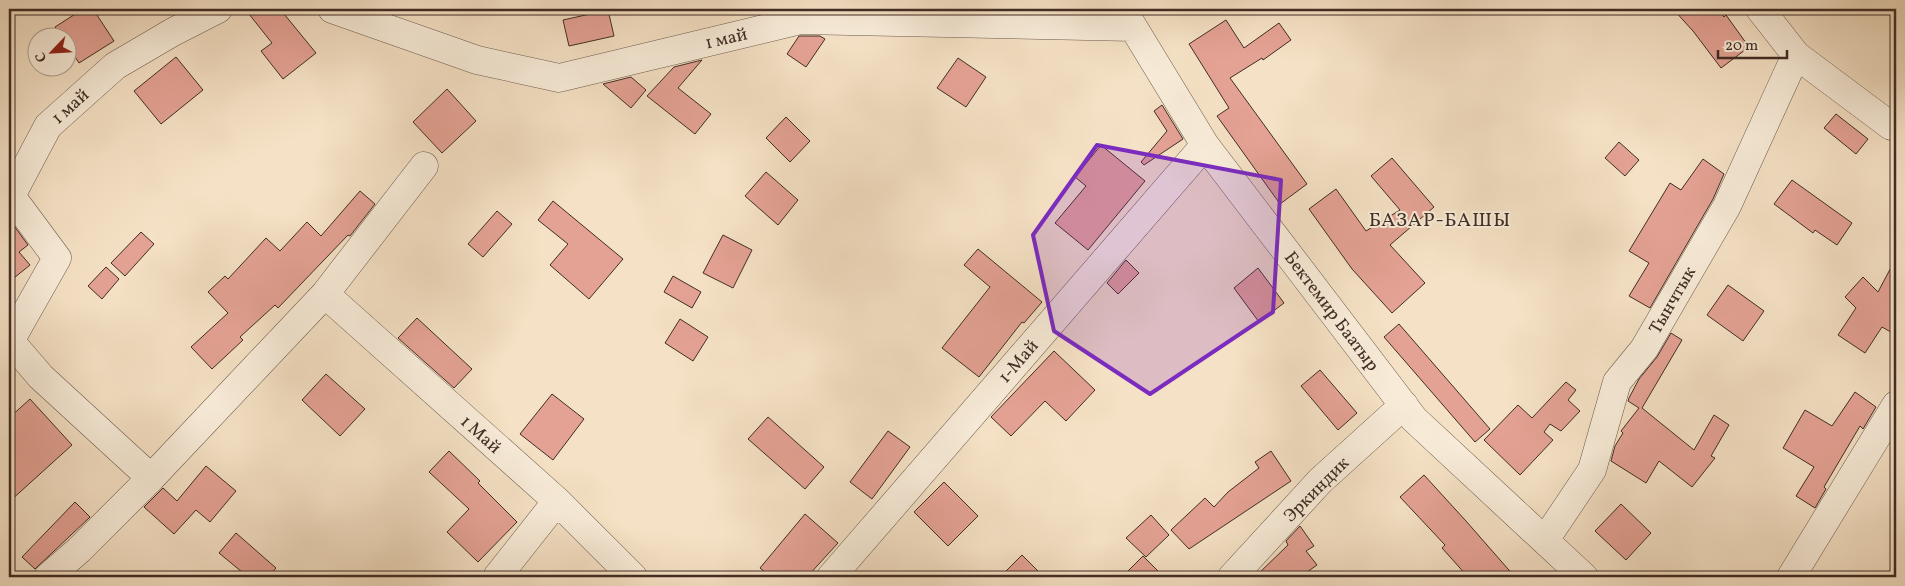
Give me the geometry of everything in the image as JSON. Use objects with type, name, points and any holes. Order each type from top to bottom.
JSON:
[{"type":"street","name":"1 май","points":[[151,478],[41,377],[10,341],[57,258],[11,196],[48,126],[115,66],[173,32],[218,9]]},
{"type":"street","name":"1 май","points":[[332,9],[477,60],[559,78],[801,20],[1128,18]]},
{"type":"street","points":[[1760,9],[1796,55],[1890,126]]},
{"type":"street","name":"Бектемир Баатыр","points":[[1128,18],[1205,145],[1414,419],[1584,577]]},
{"type":"street","name":"Тынчтык","points":[[1545,540],[1592,470],[1617,382],[1644,349],[1727,206],[1796,55]]},
{"type":"street","name":"1-Май","points":[[831,577],[1205,145]]},
{"type":"street","points":[[48,577],[79,550],[151,478],[325,294],[424,166]]},
{"type":"street","name":"1 Май","points":[[325,294],[557,501],[633,577]]},
{"type":"street","name":"Эркиндик","points":[[1232,577],[1320,481],[1404,405]]},
{"type":"street","points":[[1791,577],[1896,405]]},
{"type":"street","points":[[496,577],[557,501]]},
{"type":"highlighted area","points":[[1097,145],[1281,180],[1273,312],[1150,394],[1054,331],[1033,235]]},
{"type":"building","points":[[83,9],[93,9],[114,41],[79,63],[78,28],[55,27]]},
{"type":"building","points":[[245,9],[280,9],[316,53],[283,79],[261,51],[272,43]]},
{"type":"building","points":[[1673,9],[1718,9],[1724,17],[1726,15],[1749,47],[1721,68],[1693,31]]},
{"type":"building","points":[[608,10],[614,36],[569,46],[563,20]]},
{"type":"building","points":[[1226,20],[1244,48],[1279,23],[1291,40],[1263,60],[1262,58],[1230,78],[1307,184],[1280,204],[1217,116],[1229,108],[1189,44]]},
{"type":"building","points":[[799,36],[820,36],[825,39],[806,67],[787,54]]},
{"type":"building","points":[[176,57],[203,90],[161,124],[134,91]]},
{"type":"building","points":[[958,58],[986,77],[966,107],[937,88]]},
{"type":"building","points":[[702,60],[678,88],[711,114],[695,134],[647,96],[674,67]]},
{"type":"building","points":[[631,77],[646,90],[631,108],[603,84]]},
{"type":"building","points":[[447,89],[476,121],[442,153],[413,122]]},
{"type":"building","points":[[1162,105],[1183,139],[1144,165],[1141,162],[1167,131],[1154,111]]},
{"type":"building","points":[[1836,114],[1868,139],[1856,154],[1824,128]]},
{"type":"building","points":[[786,117],[810,141],[790,162],[766,138]]},
{"type":"building","points":[[1619,142],[1639,160],[1625,176],[1605,158]]},
{"type":"building","points":[[1101,145],[1145,181],[1088,250],[1055,223],[1086,186],[1075,177]]},
{"type":"building","points":[[1392,158],[1434,207],[1390,245],[1425,283],[1392,313],[1352,269],[1309,209],[1336,189],[1366,231],[1400,210],[1371,176]]},
{"type":"building","points":[[1703,159],[1724,174],[1713,199],[1650,308],[1629,296],[1649,263],[1629,251],[1670,183],[1681,190]]},
{"type":"building","points":[[766,172],[798,200],[778,225],[745,196]]},
{"type":"building","points":[[1792,180],[1852,223],[1837,245],[1815,230],[1813,233],[1774,204]]},
{"type":"building","points":[[360,191],[375,204],[350,236],[348,235],[278,308],[275,305],[240,337],[243,340],[212,369],[191,347],[228,313],[208,292],[225,276],[228,279],[266,238],[280,251],[307,222],[321,236]]},
{"type":"building","points":[[553,201],[623,259],[589,299],[550,265],[568,244],[538,220]]},
{"type":"building","points":[[497,211],[512,224],[483,257],[468,244]]},
{"type":"building","points":[[9,219],[28,245],[19,252],[30,265],[9,282]]},
{"type":"building","points":[[141,232],[154,244],[125,276],[111,263]]},
{"type":"building","points":[[723,235],[752,250],[733,288],[703,273]]},
{"type":"building","points":[[978,249],[1042,302],[1024,323],[1022,322],[979,377],[942,348],[990,287],[964,265]]},
{"type":"building","points":[[1896,258],[1896,335],[1882,327],[1865,353],[1838,335],[1856,308],[1845,297],[1863,277],[1878,292]]},
{"type":"building","points":[[1126,260],[1139,273],[1118,294],[1107,283]]},
{"type":"building","points":[[106,267],[119,279],[102,299],[88,286]]},
{"type":"building","points":[[1258,268],[1284,303],[1259,322],[1234,288]]},
{"type":"building","points":[[673,276],[701,292],[692,308],[664,292]]},
{"type":"building","points":[[1728,285],[1764,311],[1743,341],[1707,315]]},
{"type":"building","points":[[417,318],[472,369],[454,388],[398,338]]},
{"type":"building","points":[[680,319],[708,337],[693,361],[665,343]]},
{"type":"building","points":[[1399,324],[1490,429],[1475,442],[1384,337]]},
{"type":"building","points":[[1671,333],[1682,340],[1642,408],[1694,450],[1714,415],[1729,425],[1711,456],[1715,458],[1692,487],[1659,461],[1646,483],[1611,461],[1615,446],[1623,433],[1621,431],[1639,408],[1628,401],[1629,398],[1639,379],[1657,357]]},
{"type":"building","points":[[1054,351],[1095,390],[1066,421],[1045,401],[1011,436],[991,417]]},
{"type":"building","points":[[1320,370],[1357,413],[1338,430],[1301,386]]},
{"type":"building","points":[[326,374],[365,409],[340,436],[302,400]]},
{"type":"building","points":[[1566,382],[1576,390],[1568,400],[1580,411],[1561,431],[1550,424],[1544,432],[1553,440],[1520,475],[1484,440],[1518,405],[1532,418]]},
{"type":"building","points":[[1855,392],[1876,407],[1863,429],[1860,426],[1824,487],[1826,489],[1815,508],[1796,496],[1814,467],[1783,448],[1805,410],[1832,426]]},
{"type":"building","points":[[552,394],[584,419],[553,460],[520,434]]},
{"type":"building","points":[[30,399],[72,445],[9,502],[9,418]]},
{"type":"building","points":[[768,417],[824,467],[805,489],[748,439]]},
{"type":"building","points":[[888,431],[910,447],[872,499],[850,482]]},
{"type":"building","points":[[449,451],[480,481],[478,483],[517,522],[478,562],[447,532],[469,509],[429,472]]},
{"type":"building","points":[[1271,451],[1291,481],[1189,549],[1171,530],[1205,498],[1214,507],[1228,492],[1259,468],[1255,462]]},
{"type":"building","points":[[206,466],[236,491],[210,522],[196,510],[174,534],[144,507],[163,488],[177,501]]},
{"type":"building","points":[[1424,475],[1515,577],[1468,577],[1442,548],[1445,545],[1400,497]]},
{"type":"building","points":[[944,482],[978,516],[948,546],[914,512]]},
{"type":"building","points":[[75,502],[90,517],[35,569],[22,557]]},
{"type":"building","points":[[1621,504],[1651,533],[1626,560],[1595,531]]},
{"type":"building","points":[[805,514],[838,543],[807,577],[771,577],[760,568]]},
{"type":"building","points":[[1151,515],[1169,535],[1146,557],[1126,538]]},
{"type":"building","points":[[1300,526],[1314,546],[1306,551],[1317,565],[1300,577],[1255,577],[1288,545],[1286,541]]},
{"type":"building","points":[[236,533],[276,568],[268,577],[248,577],[219,553]]},
{"type":"building","points":[[1022,555],[1044,577],[1000,577]]},
{"type":"building","points":[[1143,556],[1164,577],[1122,577]]},
{"type":"district","name":"БАЗАР-БАШЫ","points":[[1440,219]]}]
